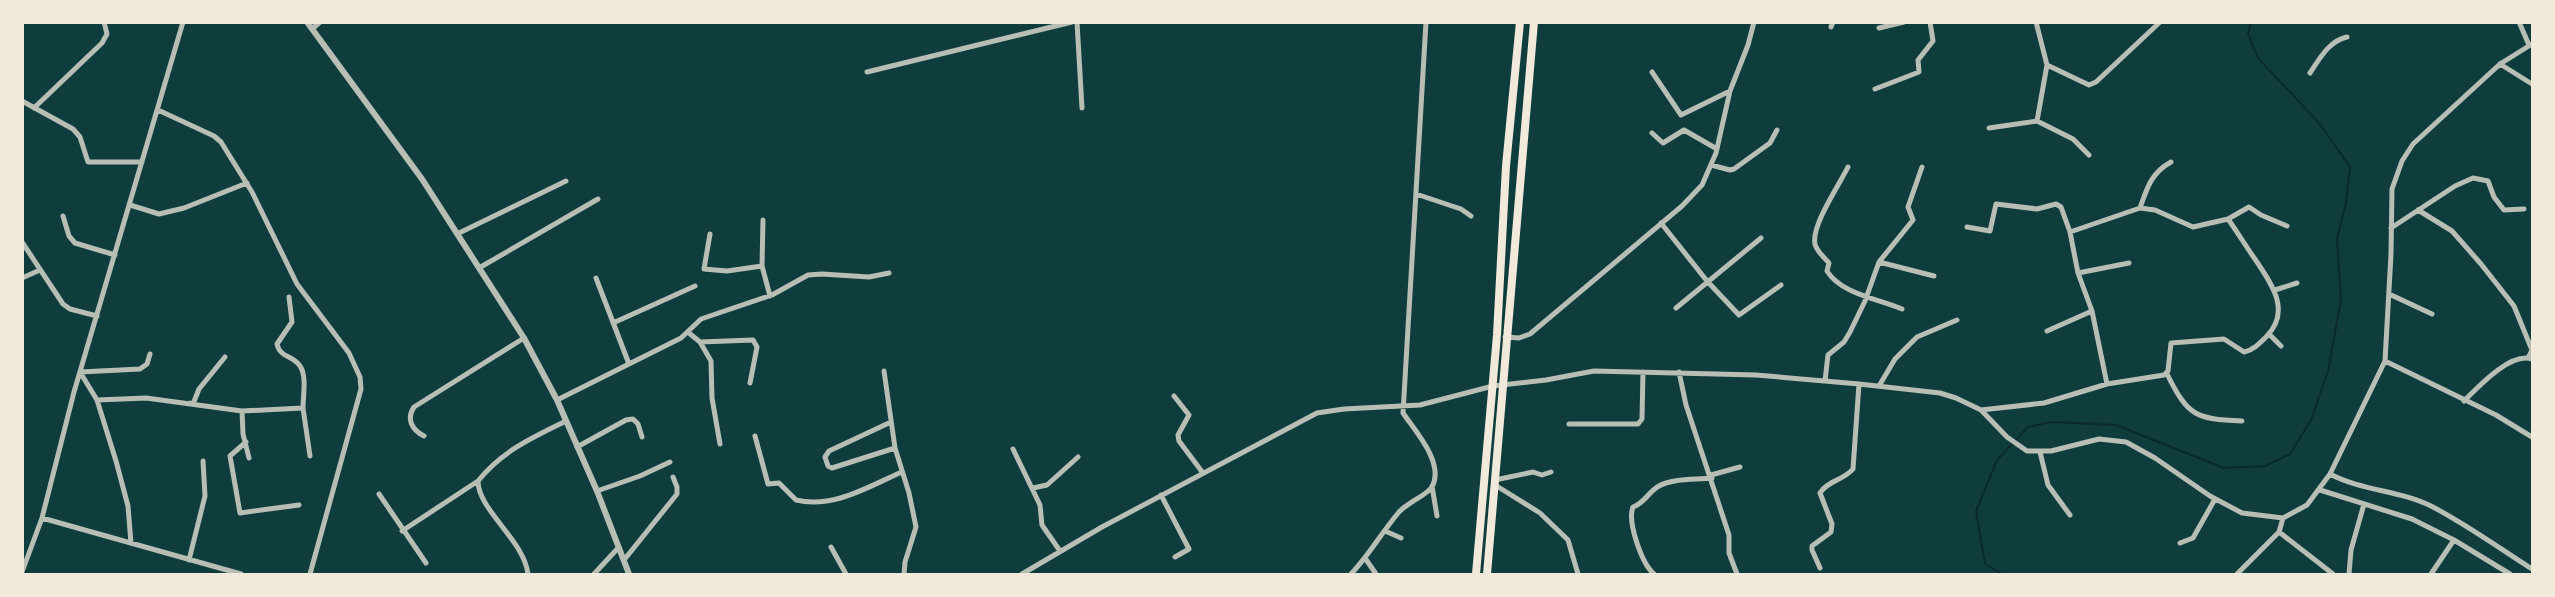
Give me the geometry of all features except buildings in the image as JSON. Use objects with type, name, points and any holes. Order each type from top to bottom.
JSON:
[{"type":"highway","points":[[1476,574],[1497,334],[1506,166],[1520,22]]},
{"type":"highway","points":[[1487,574],[1534,22]]},
{"type":"street","points":[[34,108],[102,44],[106,34],[104,22]]},
{"type":"street","points":[[22,572],[42,518],[80,372],[183,22]]},
{"type":"street","points":[[307,22],[422,178],[524,338],[557,400],[597,491],[629,574]]},
{"type":"street","points":[[312,29],[320,22]]},
{"type":"street","points":[[867,72],[1072,22]]},
{"type":"street","points":[[1077,22],[1082,108]]},
{"type":"street","points":[[1426,22],[1403,413],[1428,444],[1434,471],[1432,486],[1437,516]]},
{"type":"street","points":[[1497,334],[1508,338],[1519,338],[1530,334],[1697,191],[1717,149],[1730,91],[1748,45],[1754,22]]},
{"type":"street","points":[[1879,28],[1904,22]]},
{"type":"street","points":[[1875,89],[1919,72],[1918,60],[1933,41],[1930,22]]},
{"type":"street","points":[[2036,22],[2047,65],[2037,121]]},
{"type":"street","points":[[2047,65],[2092,85],[2160,22]]},
{"type":"street","points":[[1022,574],[1161,495],[1317,413],[1344,409],[1420,405],[1493,386],[1594,371],[1679,372],[1825,381],[1940,393],[1981,411],[2023,450],[2040,452],[2099,439],[2118,440],[2139,448],[2215,499],[2242,513],[2283,518],[2307,505],[2320,490],[2385,361],[2392,189],[2406,154],[2427,131],[2500,64],[2531,44],[2519,22]]},
{"type":"street","points":[[2310,73],[2329,47],[2338,39],[2347,37]]},
{"type":"street","points":[[2500,64],[2532,84]]},
{"type":"street","points":[[1652,72],[1681,115],[1684,130],[1717,149]]},
{"type":"street","points":[[1681,115],[1730,91]]},
{"type":"street","points":[[22,101],[74,129],[80,137],[88,162],[142,162]]},
{"type":"street","points":[[158,110],[214,136],[248,183],[294,279],[350,353],[361,383],[310,574]]},
{"type":"street","points":[[1989,129],[2037,121],[2073,138],[2089,155]]},
{"type":"street","points":[[1652,133],[1663,143],[1684,130]]},
{"type":"street","points":[[1711,165],[1734,169],[1770,143],[1777,130]]},
{"type":"street","points":[[2140,208],[2152,177],[2160,168],[2171,162]]},
{"type":"street","points":[[1848,167],[1818,222],[1815,241],[1819,252],[1829,263],[1827,271],[1829,274],[1843,286],[1902,309]]},
{"type":"street","points":[[1825,381],[1828,355],[1844,342],[1867,295],[1879,262],[1913,220],[1908,207],[1922,167]]},
{"type":"street","points":[[2391,228],[2455,186],[2478,178],[2488,182],[2494,197],[2502,208],[2524,209]]},
{"type":"street","points":[[457,234],[566,181]]},
{"type":"street","points":[[130,205],[159,214],[184,208],[248,183]]},
{"type":"street","points":[[1416,194],[1461,209],[1471,216]]},
{"type":"street","points":[[479,268],[598,199]]},
{"type":"street","points":[[1967,227],[1990,231],[1996,204],[2037,209],[2056,204],[2064,211],[2078,273],[2092,311],[2107,384]]},
{"type":"street","points":[[2070,232],[2140,208],[2155,210],[2193,227],[2228,219],[2249,207],[2287,226]]},
{"type":"street","points":[[2418,210],[2452,231],[2514,306],[2532,350],[2530,359],[2506,365],[2488,376],[2464,401]]},
{"type":"street","points":[[63,216],[69,236],[75,243],[115,255]]},
{"type":"street","points":[[2228,219],[2275,290],[2279,305],[2277,323],[2251,351],[2244,352],[2224,339],[2171,343],[2167,374],[2186,408],[2214,420],[2242,421]]},
{"type":"street","points":[[763,220],[762,266],[770,296]]},
{"type":"street","points":[[1661,223],[1707,281],[1738,315],[1781,285]]},
{"type":"street","points":[[710,234],[704,269],[727,271],[762,266]]},
{"type":"street","points":[[1676,308],[1761,238]]},
{"type":"street","points":[[22,242],[63,304],[70,309],[97,316]]},
{"type":"street","points":[[1879,262],[1934,276]]},
{"type":"street","points":[[2078,273],[2129,263]]},
{"type":"street","points":[[22,278],[40,270]]},
{"type":"street","points":[[557,400],[688,333],[701,319],[770,296],[808,276],[822,274],[869,278],[889,273]]},
{"type":"street","points":[[596,278],[628,364]]},
{"type":"street","points":[[2275,290],[2296,283]]},
{"type":"street","points":[[613,322],[694,286]]},
{"type":"street","points":[[2389,294],[2432,314]]},
{"type":"street","points":[[289,297],[292,322],[277,344],[281,353],[300,366],[303,373],[303,408],[310,456]]},
{"type":"street","points":[[2047,331],[2092,311]]},
{"type":"street","points":[[1879,386],[1891,365],[1917,338],[1957,320]]},
{"type":"street","points":[[688,333],[700,342],[711,361],[712,398],[720,444]]},
{"type":"street","points":[[2269,334],[2281,346]]},
{"type":"street","points":[[424,436],[415,430],[410,422],[409,416],[414,407],[524,338]]},
{"type":"street","points":[[700,342],[753,340],[757,347],[750,383]]},
{"type":"street","points":[[80,372],[140,369],[147,364],[150,354]]},
{"type":"street","points":[[193,404],[199,389],[225,357]]},
{"type":"street","points":[[2385,361],[2496,415],[2532,437]]},
{"type":"street","points":[[884,371],[895,448],[914,510],[916,527],[904,562],[904,574]]},
{"type":"street","points":[[80,372],[97,400],[128,506],[131,543]]},
{"type":"street","points":[[1569,424],[1638,424],[1642,419],[1643,372]]},
{"type":"street","points":[[1679,372],[1686,405],[1729,535],[1730,559],[1737,574]]},
{"type":"street","points":[[1981,411],[2044,403],[2107,384],[2167,374]]},
{"type":"street","points":[[1820,568],[1812,546],[1831,532],[1832,524],[1820,493],[1824,487],[1847,475],[1854,465],[1859,384]]},
{"type":"street","points":[[1174,396],[1189,415],[1178,435],[1179,441],[1203,473]]},
{"type":"street","points":[[97,400],[146,398],[242,411],[303,408]]},
{"type":"street","points":[[242,411],[249,458]]},
{"type":"street","points":[[577,447],[626,420],[633,419],[638,424],[642,437]]},
{"type":"street","points":[[402,531],[478,481],[499,458],[520,443],[566,421]]},
{"type":"street","points":[[891,422],[829,451],[825,457],[828,466],[832,468],[895,448]]},
{"type":"street","points":[[755,436],[768,484],[780,483],[796,500],[841,499],[902,471]]},
{"type":"street","points":[[246,442],[230,456],[240,513],[299,506]]},
{"type":"street","points":[[1013,449],[1040,505],[1042,525],[1060,551]]},
{"type":"street","points":[[2040,452],[2048,485],[2070,515]]},
{"type":"street","points":[[1033,488],[1047,485],[1078,457]]},
{"type":"street","points":[[189,560],[205,496],[203,461]]},
{"type":"street","points":[[597,491],[640,476],[670,462]]},
{"type":"street","points":[[1654,574],[1646,565],[1640,551],[1632,517],[1633,507],[1644,502],[1652,491],[1664,484],[1711,477],[1740,467]]},
{"type":"street","points":[[1495,482],[1533,472],[1542,475],[1551,472]]},
{"type":"street","points":[[2330,474],[2346,482],[2400,494],[2431,506],[2532,569]]},
{"type":"street","points":[[624,560],[677,494],[673,477]]},
{"type":"street","points":[[478,481],[478,488],[483,499],[520,551],[528,574]]},
{"type":"street","points":[[1495,482],[1540,513],[1568,540],[1578,574]]},
{"type":"street","points":[[1351,574],[1408,503],[1432,486]]},
{"type":"street","points":[[2320,490],[2412,519],[2454,540],[2510,574]]},
{"type":"street","points":[[379,494],[402,531],[426,563]]},
{"type":"street","points":[[1161,495],[1189,549],[1175,557]]},
{"type":"street","points":[[2180,543],[2193,538],[2215,499]]},
{"type":"street","points":[[2349,574],[2351,550],[2364,504]]},
{"type":"street","points":[[42,518],[241,574]]},
{"type":"street","points":[[2237,574],[2279,532],[2283,518]]},
{"type":"street","points":[[1385,531],[1401,538]]},
{"type":"street","points":[[2279,532],[2333,574]]},
{"type":"street","points":[[2431,574],[2454,540]]},
{"type":"street","points":[[594,574],[619,547]]},
{"type":"street","points":[[831,547],[846,574]]},
{"type":"street","points":[[1365,558],[1376,574]]},
{"type":"waterway","points":[[2002,574],[1985,564],[1976,511],[1997,460],[2028,427],[2051,422],[2116,425],[2224,468],[2265,466],[2290,454],[2311,420],[2328,371],[2341,300],[2337,239],[2346,203],[2350,167],[2319,123],[2258,58],[2248,34],[2251,22]]}]
